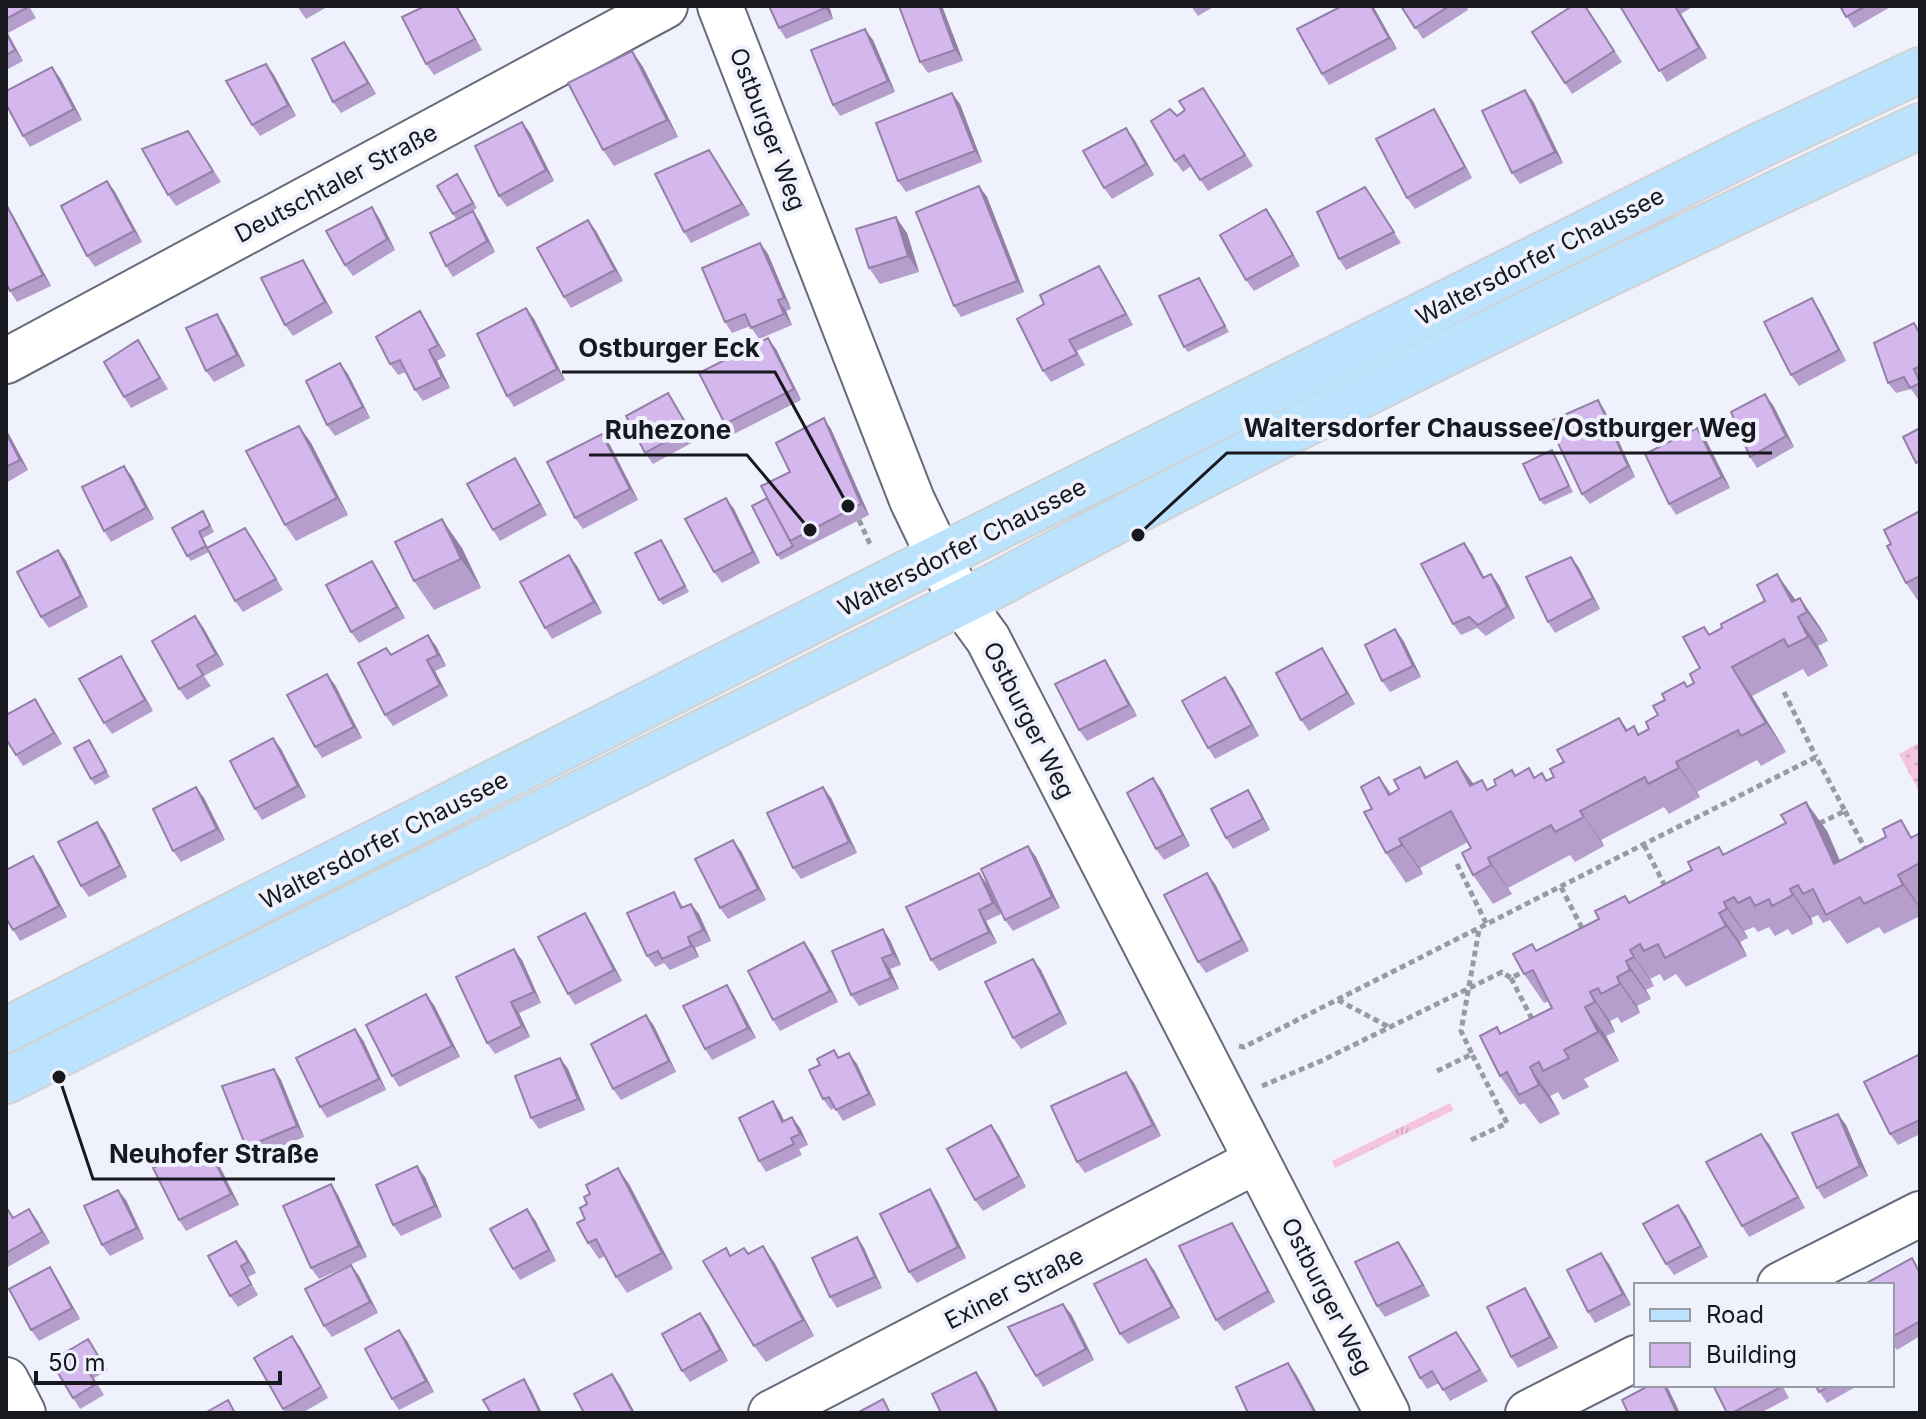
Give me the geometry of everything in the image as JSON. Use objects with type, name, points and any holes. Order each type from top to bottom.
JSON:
[{"type":"main road","name":"Waltersdorfer Chaussee","points":[[6,1030],[1761,145],[1920,70]]},
{"type":"main road","name":"Waltersdorfer Chaussee","points":[[6,1081],[961,602],[1614,268],[1920,126]]},
{"type":"street","name":"Deutschtaler Straße","points":[[6,361],[665,6]]},
{"type":"street","name":"Ostburger Weg","points":[[720,6],[912,500],[961,602],[988,639],[1387,1413]]},
{"type":"street","name":"Exiner Straße","points":[[771,1413],[1256,1161]]},
{"type":"street","points":[[1784,1283],[1920,1214]]},
{"type":"street","points":[[1528,1413],[1634,1359]]},
{"type":"street","points":[[6,1380],[23,1413]]},
{"type":"path","points":[[859,520],[870,544]]},
{"type":"path","points":[[1784,692],[1871,859]]},
{"type":"path","points":[[1233,1045],[1244,1047],[1816,757]]},
{"type":"path","points":[[1805,831],[1845,811]]},
{"type":"path","points":[[1644,845],[1672,897]]},
{"type":"path","points":[[1457,864],[1487,925]]},
{"type":"path","points":[[1561,887],[1588,939]]},
{"type":"path","points":[[1471,1140],[1507,1123],[1461,1031],[1479,929]]},
{"type":"path","points":[[1511,978],[1537,965]]},
{"type":"path","points":[[1253,1089],[1502,972],[1511,978],[1537,1028]]},
{"type":"path","points":[[1338,1000],[1390,1027]]},
{"type":"path","points":[[1437,1071],[1472,1054]]},
{"type":"green space","points":[[1920,742],[1920,793],[1899,754]]},
{"type":"green space","points":[[1450,1103],[1454,1110],[1335,1168],[1332,1161]]},
{"type":"building","points":[[6,6],[27,6],[28,7],[6,19]]},
{"type":"building","points":[[425,6],[456,6],[475,39],[426,64],[402,17]]},
{"type":"building","points":[[769,6],[824,6],[825,8],[779,28]]},
{"type":"building","points":[[899,6],[939,6],[955,50],[920,62]]},
{"type":"building","points":[[1342,6],[1371,6],[1389,38],[1322,74],[1297,29]]},
{"type":"building","points":[[1401,6],[1449,6],[1415,28]]},
{"type":"building","points":[[1572,6],[1585,6],[1614,51],[1565,83],[1532,32]]},
{"type":"building","points":[[1620,6],[1675,6],[1699,48],[1659,71]]},
{"type":"building","points":[[1840,6],[1866,6],[1846,17]]},
{"type":"building","points":[[865,29],[888,81],[833,105],[811,50]]},
{"type":"building","points":[[6,33],[15,50],[6,55]]},
{"type":"building","points":[[344,42],[368,83],[333,102],[312,59]]},
{"type":"building","points":[[632,51],[667,120],[603,150],[568,83]]},
{"type":"building","points":[[266,64],[288,105],[252,125],[226,81]]},
{"type":"building","points":[[52,67],[74,109],[23,136],[6,104],[6,91]]},
{"type":"building","points":[[1203,88],[1245,155],[1200,180],[1184,155],[1175,161],[1151,121],[1170,109],[1177,116],[1185,110],[1179,101]]},
{"type":"building","points":[[1525,90],[1555,152],[1512,173],[1482,111]]},
{"type":"building","points":[[952,93],[975,151],[898,181],[876,123]]},
{"type":"building","points":[[1434,109],[1465,167],[1407,198],[1376,139]]},
{"type":"building","points":[[522,122],[546,170],[499,196],[475,146]]},
{"type":"building","points":[[1126,128],[1146,164],[1104,188],[1083,151]]},
{"type":"building","points":[[188,131],[213,171],[168,195],[142,149]]},
{"type":"building","points":[[709,150],[742,204],[684,232],[655,174]]},
{"type":"building","points":[[457,174],[473,203],[453,214],[437,186]]},
{"type":"building","points":[[107,181],[134,231],[87,256],[61,206]]},
{"type":"building","points":[[979,186],[1017,281],[954,306],[916,212]]},
{"type":"building","points":[[1365,187],[1394,232],[1339,259],[1317,212]]},
{"type":"building","points":[[7,206],[43,275],[10,291],[6,283]]},
{"type":"building","points":[[372,207],[387,239],[345,265],[326,231]]},
{"type":"building","points":[[1266,209],[1293,255],[1246,280],[1220,235]]},
{"type":"building","points":[[473,211],[487,241],[446,266],[430,233]]},
{"type":"building","points":[[896,217],[908,256],[869,268],[856,229]]},
{"type":"building","points":[[588,220],[615,270],[564,297],[537,248]]},
{"type":"building","points":[[760,243],[784,298],[778,300],[784,314],[751,328],[745,314],[725,322],[702,268]]},
{"type":"building","points":[[303,260],[325,302],[285,325],[261,278]]},
{"type":"building","points":[[1099,266],[1126,314],[1069,340],[1077,354],[1043,371],[1017,319],[1044,304],[1040,295]]},
{"type":"building","points":[[1199,278],[1225,326],[1184,347],[1159,296]]},
{"type":"building","points":[[1812,298],[1839,350],[1791,375],[1764,322]]},
{"type":"building","points":[[526,308],[557,369],[507,396],[477,334]]},
{"type":"building","points":[[420,311],[438,345],[429,350],[442,377],[415,390],[400,360],[390,364],[376,337]]},
{"type":"building","points":[[217,314],[237,355],[206,371],[186,328]]},
{"type":"building","points":[[1914,323],[1920,334],[1920,366],[1914,369],[1920,383],[1910,388],[1904,377],[1888,383],[1874,343]]},
{"type":"building","points":[[768,338],[794,389],[725,424],[699,373]]},
{"type":"building","points":[[138,340],[160,378],[124,397],[104,362]]},
{"type":"building","points":[[340,363],[363,407],[327,425],[306,381]]},
{"type":"building","points":[[668,393],[689,429],[645,453],[626,416]]},
{"type":"building","points":[[1765,394],[1786,436],[1750,457],[1731,412]]},
{"type":"building","points":[[1598,400],[1628,466],[1582,494],[1548,422]]},
{"type":"building","points":[[824,418],[861,504],[790,541],[761,486],[790,472],[776,443]]},
{"type":"building","points":[[299,426],[337,498],[285,525],[246,451]]},
{"type":"building","points":[[1697,428],[1722,477],[1669,504],[1645,454]]},
{"type":"building","points":[[1920,428],[1920,461],[1916,463],[1903,437]]},
{"type":"building","points":[[6,433],[20,460],[6,467]]},
{"type":"building","points":[[602,434],[630,489],[575,518],[547,462]]},
{"type":"building","points":[[1552,450],[1569,486],[1540,500],[1523,464]]},
{"type":"building","points":[[515,458],[540,504],[493,530],[467,484]]},
{"type":"building","points":[[124,466],[146,508],[104,531],[82,487]]},
{"type":"building","points":[[726,498],[753,552],[714,572],[685,519]]},
{"type":"building","points":[[767,498],[793,546],[777,555],[752,506]]},
{"type":"building","points":[[203,511],[210,526],[199,532],[206,546],[187,556],[172,528]]},
{"type":"building","points":[[1920,511],[1920,576],[1906,583],[1887,546],[1891,544],[1884,530]]},
{"type":"building","points":[[442,519],[461,559],[414,581],[395,542]]},
{"type":"building","points":[[245,528],[276,579],[235,601],[207,548]]},
{"type":"building","points":[[661,540],[685,586],[659,600],[635,553]]},
{"type":"building","points":[[1464,543],[1483,578],[1491,574],[1507,607],[1478,625],[1469,617],[1453,624],[1421,564]]},
{"type":"building","points":[[58,550],[81,596],[41,617],[17,572]]},
{"type":"building","points":[[569,555],[594,602],[545,628],[520,582]]},
{"type":"building","points":[[1571,557],[1593,598],[1548,622],[1526,577]]},
{"type":"building","points":[[372,561],[397,607],[351,632],[326,585]]},
{"type":"building","points":[[1777,574],[1792,602],[1800,598],[1807,612],[1798,617],[1808,637],[1788,647],[1784,639],[1732,667],[1766,723],[1741,736],[1738,730],[1676,762],[1679,768],[1648,784],[1645,777],[1580,811],[1584,817],[1555,832],[1551,825],[1488,858],[1491,865],[1473,875],[1462,853],[1471,848],[1451,811],[1399,839],[1402,845],[1386,853],[1364,812],[1372,809],[1361,787],[1379,777],[1389,795],[1399,789],[1394,780],[1420,767],[1425,778],[1457,761],[1470,786],[1482,780],[1487,790],[1496,785],[1494,780],[1512,770],[1515,776],[1529,768],[1534,778],[1542,773],[1546,781],[1554,777],[1550,769],[1564,762],[1557,750],[1619,718],[1626,731],[1634,726],[1638,735],[1649,729],[1646,722],[1658,715],[1653,706],[1665,700],[1662,694],[1684,682],[1687,687],[1694,683],[1690,674],[1700,668],[1683,637],[1704,627],[1709,635],[1722,628],[1721,624],[1765,601],[1757,585]]},
{"type":"building","points":[[195,616],[216,654],[197,665],[203,675],[179,689],[152,641]]},
{"type":"building","points":[[1395,629],[1413,666],[1382,681],[1365,645]]},
{"type":"building","points":[[428,635],[438,655],[427,660],[440,685],[385,715],[358,663],[386,648],[391,655]]},
{"type":"building","points":[[1322,648],[1347,693],[1301,720],[1276,673]]},
{"type":"building","points":[[121,656],[145,700],[104,723],[79,679]]},
{"type":"building","points":[[1105,660],[1129,705],[1079,730],[1055,684]]},
{"type":"building","points":[[327,674],[354,727],[315,747],[287,695]]},
{"type":"building","points":[[1225,677],[1252,725],[1208,748],[1182,701]]},
{"type":"building","points":[[35,699],[54,733],[16,755],[6,739],[6,715]]},
{"type":"building","points":[[273,738],[298,786],[255,809],[230,761]]},
{"type":"building","points":[[89,740],[106,771],[91,779],[74,748]]},
{"type":"building","points":[[1153,778],[1183,835],[1156,849],[1127,793]]},
{"type":"building","points":[[196,787],[217,829],[173,851],[153,809]]},
{"type":"building","points":[[823,787],[849,842],[793,868],[767,813]]},
{"type":"building","points":[[1248,790],[1263,819],[1226,838],[1211,809]]},
{"type":"building","points":[[1806,802],[1834,864],[1886,837],[1883,829],[1901,820],[1911,838],[1920,833],[1920,863],[1898,875],[1903,885],[1864,904],[1860,897],[1826,915],[1813,889],[1803,894],[1798,885],[1790,889],[1793,895],[1772,906],[1769,899],[1755,906],[1750,897],[1738,903],[1734,897],[1724,902],[1727,909],[1719,913],[1726,926],[1665,958],[1658,944],[1644,951],[1640,944],[1630,950],[1634,957],[1626,961],[1630,970],[1617,977],[1620,984],[1601,994],[1598,988],[1590,992],[1595,1002],[1585,1007],[1598,1032],[1564,1050],[1569,1058],[1543,1071],[1539,1062],[1530,1067],[1539,1085],[1519,1095],[1507,1072],[1500,1076],[1480,1036],[1497,1027],[1500,1034],[1552,1008],[1533,970],[1524,974],[1513,954],[1532,944],[1536,951],[1599,919],[1595,911],[1625,896],[1629,903],[1692,870],[1688,862],[1719,847],[1723,855],[1786,823],[1781,815]]},
{"type":"building","points":[[97,822],[120,866],[81,886],[58,842]]},
{"type":"building","points":[[733,840],[758,889],[720,908],[695,859]]},
{"type":"building","points":[[1028,846],[1052,897],[1005,920],[981,869]]},
{"type":"building","points":[[33,856],[59,906],[13,930],[6,918],[6,870]]},
{"type":"building","points":[[979,873],[993,903],[979,910],[989,932],[931,960],[906,907]]},
{"type":"building","points":[[1207,873],[1242,940],[1198,962],[1164,895]]},
{"type":"building","points":[[674,892],[681,908],[691,904],[703,930],[688,937],[691,946],[662,959],[658,951],[647,956],[627,913]]},
{"type":"building","points":[[585,913],[614,970],[568,994],[538,937]]},
{"type":"building","points":[[883,929],[893,954],[882,958],[891,978],[851,995],[832,951]]},
{"type":"building","points":[[804,942],[830,991],[773,1020],[748,971]]},
{"type":"building","points":[[514,949],[534,992],[511,1002],[522,1026],[487,1043],[456,977]]},
{"type":"building","points":[[1033,959],[1060,1013],[1013,1038],[985,982]]},
{"type":"building","points":[[727,985],[748,1028],[705,1049],[683,1006]]},
{"type":"building","points":[[426,994],[452,1046],[392,1076],[366,1025]]},
{"type":"building","points":[[646,1015],[669,1061],[613,1089],[591,1044]]},
{"type":"building","points":[[355,1029],[379,1079],[320,1107],[296,1058]]},
{"type":"building","points":[[834,1050],[838,1058],[849,1053],[869,1094],[836,1110],[829,1097],[823,1099],[809,1070],[820,1065],[817,1059]]},
{"type":"building","points":[[1918,1055],[1920,1120],[1890,1134],[1864,1082]]},
{"type":"building","points":[[560,1058],[578,1099],[531,1118],[515,1076]]},
{"type":"building","points":[[274,1069],[297,1126],[246,1147],[222,1086]]},
{"type":"building","points":[[1126,1072],[1153,1125],[1077,1162],[1051,1106]]},
{"type":"building","points":[[773,1101],[782,1122],[792,1117],[800,1134],[791,1138],[794,1144],[759,1161],[739,1118]]},
{"type":"building","points":[[1838,1114],[1860,1166],[1817,1188],[1792,1133]]},
{"type":"building","points":[[991,1125],[1019,1176],[975,1200],[947,1149]]},
{"type":"building","points":[[1761,1134],[1798,1197],[1742,1226],[1706,1162]]},
{"type":"building","points":[[205,1142],[231,1194],[179,1220],[153,1168]]},
{"type":"building","points":[[417,1166],[435,1206],[393,1225],[376,1185]]},
{"type":"building","points":[[618,1168],[662,1253],[616,1277],[596,1239],[588,1243],[577,1223],[585,1219],[580,1208],[587,1204],[584,1197],[590,1194],[586,1185]]},
{"type":"building","points":[[331,1184],[359,1246],[311,1268],[283,1206]]},
{"type":"building","points":[[930,1189],[958,1247],[909,1272],[880,1214]]},
{"type":"building","points":[[118,1190],[137,1228],[102,1245],[84,1206]]},
{"type":"building","points":[[1678,1205],[1701,1246],[1666,1264],[1643,1224]]},
{"type":"building","points":[[6,1207],[13,1218],[29,1209],[42,1232],[6,1253]]},
{"type":"building","points":[[527,1209],[549,1250],[513,1269],[490,1229]]},
{"type":"building","points":[[1232,1223],[1268,1291],[1216,1320],[1179,1246]]},
{"type":"building","points":[[857,1237],[875,1277],[830,1297],[812,1258]]},
{"type":"building","points":[[236,1241],[248,1262],[241,1266],[251,1284],[230,1296],[208,1256]]},
{"type":"building","points":[[1398,1242],[1423,1285],[1377,1306],[1355,1262]]},
{"type":"building","points":[[763,1246],[803,1320],[754,1346],[703,1261],[726,1248],[730,1256],[744,1248],[748,1254]]},
{"type":"building","points":[[1601,1253],[1623,1294],[1588,1312],[1567,1270]]},
{"type":"building","points":[[1912,1258],[1920,1273],[1920,1321],[1894,1336],[1894,1283],[1867,1283]]},
{"type":"building","points":[[1146,1259],[1172,1307],[1120,1334],[1094,1284]]},
{"type":"building","points":[[351,1265],[370,1302],[324,1326],[305,1289]]},
{"type":"building","points":[[50,1267],[72,1308],[31,1330],[9,1289]]},
{"type":"building","points":[[1525,1288],[1550,1337],[1511,1357],[1487,1307]]},
{"type":"building","points":[[1063,1304],[1086,1349],[1036,1376],[1008,1327]]},
{"type":"building","points":[[700,1313],[720,1350],[682,1371],[662,1334]]},
{"type":"building","points":[[399,1330],[426,1381],[392,1399],[365,1349]]},
{"type":"building","points":[[1456,1332],[1480,1370],[1443,1390],[1432,1371],[1420,1378],[1409,1357]]},
{"type":"building","points":[[292,1336],[321,1387],[283,1409],[254,1358]]},
{"type":"building","points":[[88,1339],[100,1359],[86,1367],[96,1384],[73,1398],[51,1361]]},
{"type":"building","points":[[1288,1363],[1315,1413],[1248,1413],[1236,1387]]},
{"type":"building","points":[[976,1372],[997,1413],[941,1413],[932,1394]]},
{"type":"building","points":[[612,1374],[632,1411],[584,1413],[574,1394]]},
{"type":"building","points":[[524,1379],[540,1413],[491,1413],[483,1400]]},
{"type":"building","points":[[1646,1387],[1665,1387],[1677,1413],[1628,1413],[1622,1400]]},
{"type":"building","points":[[1714,1387],[1781,1387],[1732,1413],[1727,1413]]},
{"type":"building","points":[[883,1399],[890,1413],[857,1413]]},
{"type":"building","points":[[228,1400],[235,1413],[205,1413]]},
{"type":"place","name":"Ostburger Eck","points":[[848,506]]},
{"type":"place","name":"Ruhezone","points":[[810,530]]},
{"type":"place","name":"Waltersdorfer Chaussee/Ostburger Weg","points":[[1138,535]]},
{"type":"place","name":"Neuhofer Straße","points":[[59,1077]]}]
